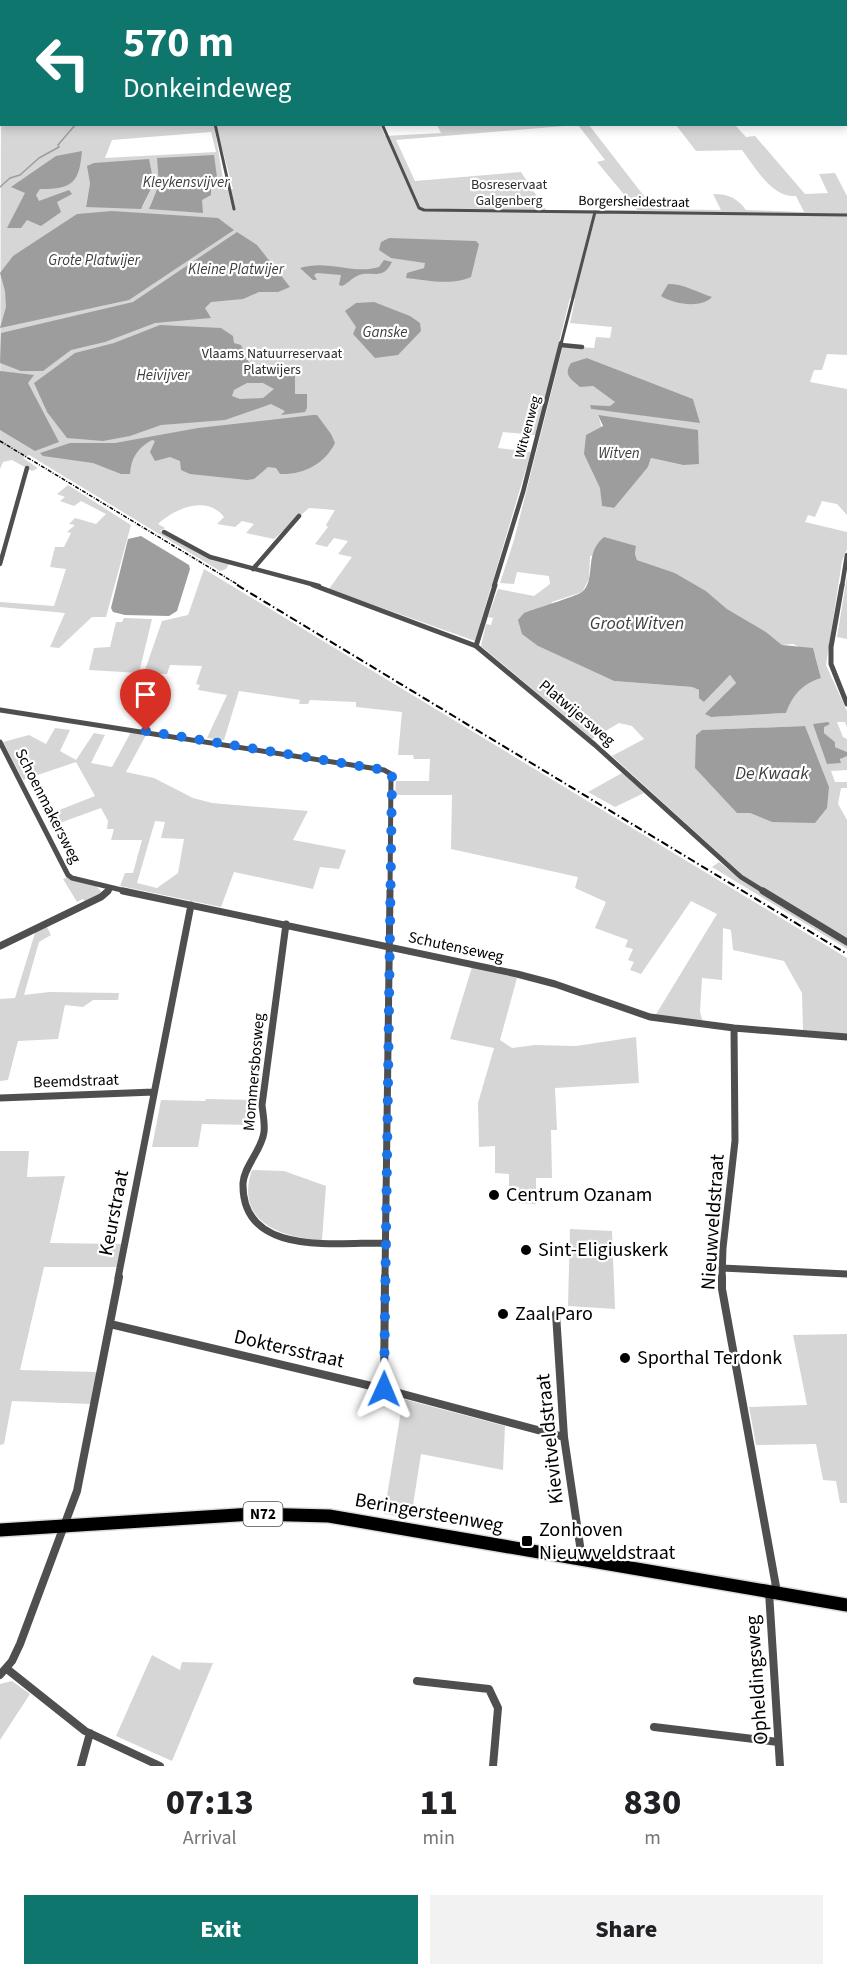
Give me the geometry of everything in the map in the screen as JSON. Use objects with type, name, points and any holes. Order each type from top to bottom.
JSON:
[{"type":"main road","name":"Beringersteenweg","points":[[0,1530],[253,1514],[329,1516],[847,1605]]},
{"type":"street","points":[[215,126],[234,209]]},
{"type":"street","name":"Borgersheidestraat","points":[[383,126],[421,210],[847,215]]},
{"type":"street","name":"Witvenweg","points":[[476,646],[517,514],[595,212]]},
{"type":"street","points":[[561,345],[582,347]]},
{"type":"street","points":[[0,564],[27,468]]},
{"type":"street","points":[[253,569],[299,516]]},
{"type":"street","name":"Platwijersweg","points":[[164,532],[210,557],[326,588],[476,646],[595,745],[741,877],[847,942]]},
{"type":"street","points":[[847,555],[831,647],[831,664],[847,704]]},
{"type":"street","points":[[0,710],[146,731],[388,771],[392,776],[384,1389]]},
{"type":"street","name":"Schoenmakersweg","points":[[0,742],[68,875],[111,888]]},
{"type":"street","points":[[0,946],[101,897],[111,888]]},
{"type":"street","name":"Schutenseweg","points":[[111,888],[390,946],[555,984],[636,1014],[734,1028],[847,1037]]},
{"type":"street","name":"Keurstraat","points":[[4,1672],[19,1646],[67,1526],[77,1491],[191,905]]},
{"type":"street","name":"Mommersbosweg","points":[[286,924],[262,1105],[264,1134],[243,1181],[246,1206],[260,1227],[284,1240],[309,1243],[387,1243]]},
{"type":"street","name":"Nieuwveldstraat","points":[[734,1028],[735,1141],[722,1268],[726,1314],[773,1592]]},
{"type":"street","name":"Beemdstraat","points":[[0,1098],[154,1092]]},
{"type":"street","points":[[722,1268],[847,1274]]},
{"type":"street","name":"Kievitveldstraat","points":[[556,1314],[564,1437],[582,1559]]},
{"type":"street","name":"Doktersstraat","points":[[110,1324],[384,1389],[564,1437]]},
{"type":"street","name":"Opheldingsweg","points":[[773,1592],[780,1766]]},
{"type":"street","points":[[4,1672],[90,1733],[160,1766]]},
{"type":"street","points":[[417,1681],[489,1689],[498,1708],[493,1766]]},
{"type":"street","points":[[654,1727],[778,1742]]},
{"type":"street","points":[[81,1766],[90,1733]]},
{"type":"green space","points":[[1,126],[214,126],[225,190],[233,189],[216,126],[380,126],[385,136],[441,133],[438,126],[564,126],[396,140],[415,181],[521,172],[546,210],[637,210],[597,162],[605,160],[579,126],[590,126],[654,209],[721,210],[713,194],[732,198],[746,210],[804,212],[796,196],[779,192],[772,187],[758,173],[742,150],[696,151],[677,126],[736,126],[746,137],[755,136],[805,194],[828,193],[819,174],[835,173],[847,196],[847,355],[827,354],[822,370],[814,370],[810,382],[847,389],[847,515],[837,504],[822,501],[815,517],[808,515],[805,522],[847,532],[847,549],[842,561],[826,665],[847,711],[847,727],[845,722],[837,722],[843,737],[847,739],[847,752],[835,747],[835,742],[824,733],[824,726],[829,724],[813,724],[841,762],[840,758],[847,756],[847,770],[831,771],[835,782],[847,782],[847,788],[841,788],[838,804],[847,820],[847,940],[747,879],[612,756],[644,739],[632,726],[619,723],[592,739],[481,646],[486,624],[491,625],[493,618],[488,617],[498,589],[534,596],[550,584],[549,576],[517,572],[514,584],[500,583],[514,540],[563,346],[594,348],[596,337],[610,338],[612,327],[570,323],[575,299],[570,298],[536,435],[503,432],[498,448],[531,452],[475,641],[329,589],[352,557],[338,554],[348,541],[334,538],[327,547],[315,544],[328,527],[326,525],[335,510],[309,508],[274,539],[246,533],[254,524],[242,521],[235,527],[217,524],[224,517],[217,510],[200,505],[173,513],[158,524],[165,528],[160,531],[211,560],[229,564],[226,569],[220,571],[29,455],[23,458],[38,468],[32,471],[12,460],[3,462],[0,469]],"holes":[[[211,132],[216,152],[105,158],[112,140]],[[149,160],[154,183],[143,206],[86,206],[90,183]],[[159,184],[202,207],[150,206]],[[587,358],[693,399],[699,422],[591,409],[590,405],[610,406],[615,402],[593,386]],[[598,416],[683,465],[651,458],[648,467],[613,508],[602,506],[603,436]],[[636,547],[637,560],[675,573],[706,591],[727,609],[766,632],[782,645],[793,644],[815,655],[821,678],[808,683],[799,691],[786,713],[711,717],[706,714],[736,683],[730,675],[704,702],[699,690],[692,687],[614,681],[538,646],[552,602],[582,592],[589,579],[590,556]],[[805,726],[772,822],[750,813],[696,735],[702,730]]]},
{"type":"green space","points":[[68,485],[131,525],[106,617],[92,617],[59,648],[50,647],[65,613],[0,607],[0,602],[54,606],[66,569],[50,567],[55,547],[64,547],[71,533],[67,532],[75,525],[69,524],[75,518],[96,524],[106,514],[81,501],[74,506],[60,501],[65,497],[57,494]]},
{"type":"green space","points":[[204,569],[847,958],[847,1034],[803,1030],[802,993],[784,961],[733,950],[731,930],[723,928],[722,980],[702,978],[700,1012],[703,1022],[655,1016],[717,914],[691,901],[641,974],[630,970],[634,962],[628,960],[633,949],[625,947],[628,940],[595,928],[606,902],[575,888],[578,877],[451,849],[452,795],[395,795],[396,781],[429,781],[430,759],[414,759],[413,755],[398,755],[402,712],[356,707],[356,702],[310,700],[308,704],[299,704],[300,700],[239,691],[224,740],[207,738],[227,695],[198,690],[200,685],[196,684],[202,666],[170,665],[167,674],[144,673],[162,621],[188,615]]},
{"type":"green space","points":[[847,576],[847,639],[837,637]]},
{"type":"green space","points":[[124,618],[152,619],[139,673],[89,670],[94,648],[110,647],[116,622],[122,622]]},
{"type":"green space","points":[[55,728],[70,730],[60,751],[76,760],[94,733],[105,735],[91,763],[112,767],[131,732],[146,735],[126,772],[154,778],[193,798],[212,803],[308,811],[293,840],[346,850],[339,869],[320,867],[313,889],[234,872],[221,907],[120,886],[125,873],[133,873],[142,840],[111,840],[114,829],[107,829],[108,821],[101,808],[54,825],[49,814],[95,796],[76,762],[23,780],[3,742],[29,735],[46,744]],"holes":[[[155,821],[165,822],[161,838],[184,839],[178,873],[157,888],[137,883]]]},
{"type":"green space","points":[[622,773],[644,793],[615,807],[588,792]]},
{"type":"green space","points":[[719,862],[737,876],[847,945],[847,949],[712,867]]},
{"type":"green space","points":[[68,877],[96,886],[101,891],[99,895],[86,903],[83,899],[77,902],[63,879]]},
{"type":"green space","points":[[47,927],[51,935],[39,942],[24,995],[49,992],[119,993],[118,1000],[93,1000],[83,1007],[65,1005],[58,1039],[18,1041],[8,1080],[0,1081],[0,999],[15,998],[35,933]]},
{"type":"green space","points":[[472,967],[517,978],[500,1040],[512,1048],[535,1045],[576,1046],[636,1037],[639,1083],[555,1088],[557,1130],[551,1130],[552,1178],[536,1178],[536,1204],[519,1203],[519,1187],[509,1186],[509,1174],[495,1173],[495,1146],[479,1147],[478,1103],[494,1048],[450,1039]]},
{"type":"green space","points":[[206,1099],[255,1100],[251,1125],[202,1124],[198,1147],[152,1147],[161,1100],[205,1101]]},
{"type":"green space","points":[[0,1151],[29,1151],[27,1177],[65,1176],[50,1243],[122,1244],[118,1267],[44,1267],[20,1370],[97,1372],[91,1404],[12,1401],[4,1444],[0,1445]]},
{"type":"green space","points":[[252,1170],[284,1171],[326,1186],[322,1240],[306,1239],[277,1230],[255,1214],[248,1188]]},
{"type":"green space","points":[[570,1229],[612,1231],[615,1309],[568,1306]]},
{"type":"green space","points":[[847,1334],[847,1503],[840,1503],[836,1481],[823,1480],[816,1444],[756,1445],[749,1407],[807,1405],[793,1335]]},
{"type":"green space","points":[[403,1399],[505,1426],[503,1470],[421,1454],[411,1518],[384,1514]]},
{"type":"green space","points":[[152,1655],[180,1670],[182,1662],[213,1663],[172,1761],[116,1736]]},
{"type":"green space","points":[[12,1681],[30,1694],[0,1740],[0,1684]]},
{"type":"water","points":[[82,151],[79,170],[73,182],[51,189],[40,189],[36,195],[39,201],[69,190],[72,194],[57,202],[61,212],[41,226],[27,220],[21,228],[7,228],[25,193],[11,187],[56,156]]},
{"type":"water","name":"Kleykensvijver","points":[[214,155],[218,185],[211,189],[211,195],[202,200],[203,213],[149,209],[159,184],[157,158]]},
{"type":"water","name":"Kleykensvijver","points":[[149,159],[154,183],[141,209],[86,207],[90,183],[87,166],[94,163]]},
{"type":"water","name":"Grote Platwijer","points":[[112,211],[218,218],[234,230],[129,300],[0,328],[6,307],[0,273],[13,256],[77,214]]},
{"type":"water","name":"Kleine Platwijer","points":[[237,232],[257,245],[290,287],[278,292],[259,292],[243,299],[211,302],[205,308],[211,318],[155,323],[105,342],[71,350],[43,371],[21,371],[0,363],[1,333],[133,302]]},
{"type":"water","points":[[389,238],[476,241],[479,244],[471,277],[447,282],[406,278],[407,273],[424,268],[425,263],[391,258],[379,250],[381,242]]},
{"type":"water","points":[[384,260],[392,262],[383,273],[363,274],[354,277],[342,286],[339,285],[341,275],[317,273],[314,275],[317,280],[313,280],[300,268],[321,265],[369,269],[379,267]]},
{"type":"water","points":[[668,284],[685,287],[712,297],[707,301],[694,304],[672,301],[661,296]]},
{"type":"water","name":"Ganske","points":[[374,302],[410,316],[420,323],[421,331],[398,355],[375,358],[353,334],[356,327],[345,311],[356,303]]},
{"type":"water","name":"Heivijver","points":[[160,325],[221,328],[233,336],[234,343],[241,345],[250,365],[248,370],[268,372],[301,366],[295,372],[295,394],[307,394],[307,408],[305,412],[281,415],[285,411],[271,404],[225,420],[161,425],[130,436],[103,441],[67,438],[47,412],[34,383],[75,353],[114,343]],"holes":[[[247,383],[263,383],[274,389],[263,398],[240,399],[232,396],[234,390]]]},
{"type":"water","name":"Witven","points":[[587,358],[693,399],[700,423],[591,409],[590,405],[610,406],[615,402],[593,386],[580,387],[569,376],[571,363]]},
{"type":"water","points":[[0,371],[34,375],[28,383],[59,442],[35,451],[0,430]]},
{"type":"water","points":[[317,415],[335,443],[325,457],[312,467],[297,473],[280,474],[276,468],[268,467],[254,479],[247,480],[190,474],[181,470],[180,461],[170,457],[155,461],[150,452],[155,441],[152,440],[136,454],[130,474],[121,474],[93,463],[43,456],[40,453],[70,443],[115,443],[198,428]]},
{"type":"water","name":"Witven","points":[[598,415],[698,430],[699,464],[683,465],[651,458],[648,467],[614,508],[602,506],[600,488],[584,454],[586,435],[603,426]]},
{"type":"water","points":[[141,536],[189,565],[190,569],[177,611],[169,616],[125,615],[113,612],[111,608],[128,539]]},
{"type":"water","name":"Groot Witven","points":[[604,537],[636,546],[637,560],[675,573],[706,591],[727,609],[766,632],[782,645],[813,648],[821,678],[808,683],[799,691],[786,713],[711,717],[705,714],[736,683],[730,675],[704,702],[699,698],[699,690],[692,687],[614,681],[538,646],[522,634],[518,620],[524,613],[582,592],[589,580],[594,551]]},
{"type":"water","points":[[828,722],[830,724],[824,727],[824,733],[835,742],[835,747],[847,752],[847,756],[840,759],[841,763],[827,764],[813,724]]},
{"type":"water","name":"De Kwaak","points":[[805,726],[829,787],[827,808],[815,823],[772,822],[750,813],[737,813],[695,768],[696,735],[702,730]]},
{"type":"waterway","points":[[0,187],[10,178],[20,175],[39,158],[59,147],[58,145],[74,126]]},
{"type":"railway","points":[[0,441],[240,586]]},
{"type":"railway","points":[[237,585],[847,954]]},
{"type":"place","name":"Centrum Ozanam","points":[[494,1195]]},
{"type":"place","name":"Sint-Eligiuskerk","points":[[526,1250]]},
{"type":"place","name":"Zaal Paro","points":[[503,1314]]},
{"type":"place","name":"Sporthal Terdonk","points":[[625,1358]]},
{"type":"place","name":"Zonhoven Nieuwveldstraat","points":[[527,1541]]},
{"type":"route","points":[[146,731],[384,770],[392,776],[384,1389]]},
{"type":"park label","name":"Bosreservaat Galgenberg","points":[[509,194]]},
{"type":"park label","name":"Vlaams Natuurreservaat Platwijers","points":[[272,362]]}]
